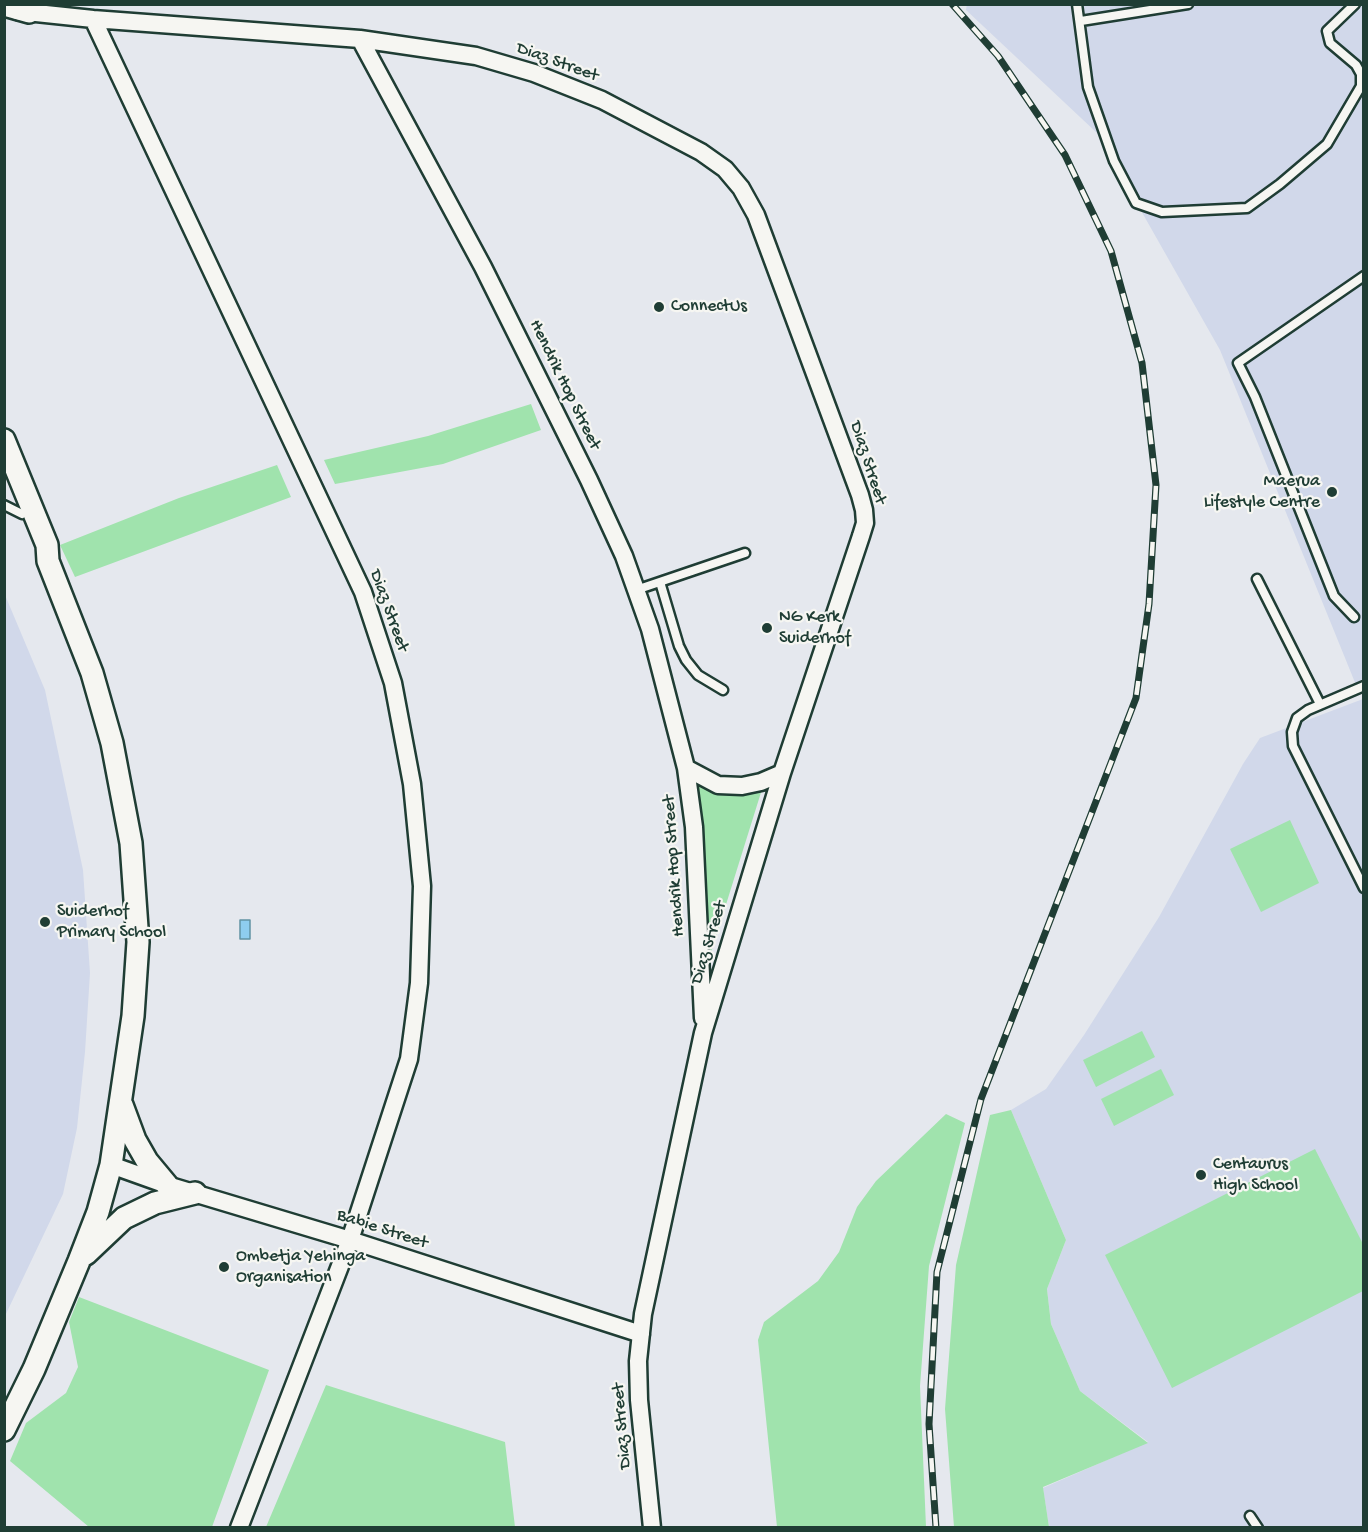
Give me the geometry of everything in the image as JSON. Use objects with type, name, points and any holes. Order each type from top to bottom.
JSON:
[{"type":"street","points":[[4,5],[29,12]]},
{"type":"street","name":"Diaz Street","points":[[4,10],[360,39],[476,56],[534,73],[602,100],[701,152],[725,169],[741,188],[756,215],[861,495],[865,523],[782,773],[703,1033],[643,1314],[638,1361],[639,1400],[652,1527]]},
{"type":"street","name":"Diaz Street","points":[[93,19],[363,592],[393,683],[412,784],[422,886],[419,983],[409,1059],[350,1240],[239,1527]]},
{"type":"street","name":"Hendrik Hop Street","points":[[360,39],[483,267],[589,480],[624,556],[650,629],[686,768],[694,827],[703,1033]]},
{"type":"street","points":[[4,440],[47,545],[48,561],[92,673],[102,707],[114,753],[131,843],[138,942],[133,1016],[111,1165],[98,1212],[79,1261],[34,1369],[4,1430]]},
{"type":"street","points":[[4,470],[13,509],[39,551],[48,561]]},
{"type":"street","name":"Hendrik Hop Street","points":[[686,768],[718,785],[742,786],[761,782],[782,773]]},
{"type":"street","points":[[121,1102],[135,1140],[147,1161],[167,1185]]},
{"type":"street","name":"Babie Street","points":[[111,1165],[167,1185],[350,1240],[641,1334]]},
{"type":"street","points":[[79,1261],[124,1218],[156,1203],[195,1193]]},
{"type":"lane","points":[[1077,4],[1088,87],[1114,161],[1136,203],[1162,212],[1247,208],[1280,184],[1327,144],[1361,86],[1361,74],[1356,65],[1330,44],[1327,31],[1355,4]]},
{"type":"lane","points":[[1081,21],[1188,4]]},
{"type":"lane","points":[[1354,616],[1334,596],[1255,397],[1238,363],[1364,276]]},
{"type":"lane","points":[[636,590],[745,552]]},
{"type":"lane","points":[[1257,579],[1320,704]]},
{"type":"lane","points":[[660,582],[679,646],[686,660],[698,675],[723,690]]},
{"type":"lane","points":[[1364,686],[1320,704],[1297,718],[1292,732],[1293,746],[1364,888]]},
{"type":"lane","points":[[1250,1516],[1258,1527]]},
{"type":"shaded area","points":[[967,4],[1363,5],[1363,682],[1356,685],[1220,350],[1097,133],[966,10]]},
{"type":"shaded area","name":"Suiderhof Primary School","points":[[5,595],[45,690],[83,870],[90,973],[77,1128],[63,1194],[5,1316]]},
{"type":"shaded area","name":"Centaurus High School","points":[[1363,699],[1363,1527],[1049,1527],[1043,1488],[1148,1442],[1080,1391],[1051,1324],[1047,1289],[1066,1240],[1011,1110],[1046,1089],[1084,1035],[1159,917],[1243,764],[1260,738]]},
{"type":"green space","points":[[531,404],[541,430],[443,464],[335,484],[324,460],[428,436]]},
{"type":"green space","points":[[277,465],[291,497],[75,577],[60,545],[179,498]]},
{"type":"green space","points":[[697,783],[721,794],[763,786],[709,959],[705,855]]},
{"type":"green space","points":[[1290,820],[1319,883],[1261,912],[1230,849]]},
{"type":"green space","points":[[1142,1031],[1155,1057],[1096,1087],[1083,1060]]},
{"type":"green space","points":[[1161,1069],[1174,1095],[1114,1126],[1101,1099]]},
{"type":"green space","points":[[1011,1110],[1066,1240],[1047,1289],[1051,1324],[1080,1391],[1148,1443],[1043,1487],[1049,1527],[954,1527],[945,1409],[956,1265],[990,1115]]},
{"type":"green space","points":[[946,1114],[965,1123],[929,1266],[920,1386],[926,1527],[777,1527],[758,1340],[764,1322],[818,1281],[839,1252],[857,1207],[876,1181]]},
{"type":"green space","points":[[1315,1149],[1363,1244],[1363,1291],[1172,1388],[1105,1255]]},
{"type":"green space","points":[[79,1297],[269,1370],[212,1527],[89,1527],[10,1461],[26,1423],[66,1393],[78,1367],[69,1322]]},
{"type":"green space","points":[[326,1385],[505,1442],[515,1527],[266,1527]]},
{"type":"water","points":[[240,920],[250,920],[250,939],[240,939]]},
{"type":"railway","points":[[936,1528],[929,1424],[937,1272],[981,1099],[1136,698],[1149,604],[1156,485],[1142,363],[1111,251],[1065,155],[998,56],[952,4]]},
{"type":"place","name":"ConnectUs","points":[[659,307]]},
{"type":"place","name":"Maerua Lifestyle Centre","points":[[1332,492]]},
{"type":"place","name":"NG Kerk Suiderhof","points":[[767,628]]},
{"type":"place","name":"Suiderhof Primary School","points":[[45,922]]},
{"type":"place","name":"Centaurus High School","points":[[1201,1175]]},
{"type":"place","name":"Ombetja Yehinga Organisation","points":[[224,1267]]}]
